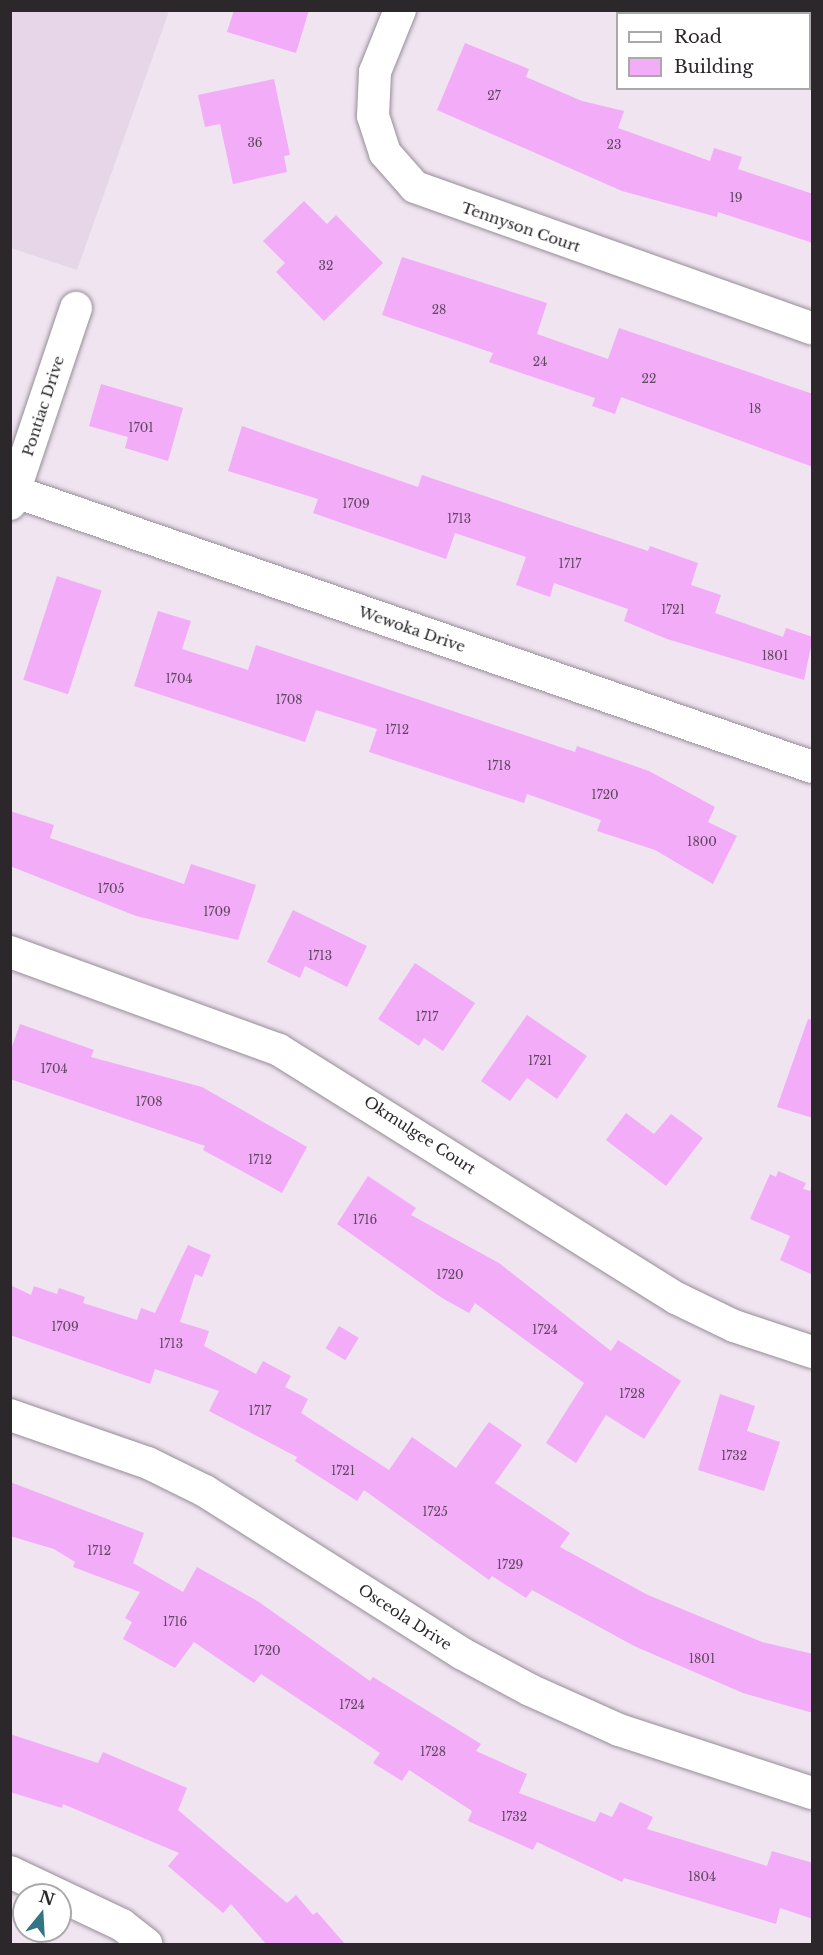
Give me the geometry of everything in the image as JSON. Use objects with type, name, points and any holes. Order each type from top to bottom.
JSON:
[{"type":"street","name":"Tennyson Court","points":[[400,10],[375,72],[373,116],[384,153],[415,187],[813,328]]},
{"type":"street","name":"Pontiac Drive","points":[[12,495],[76,308]]},
{"type":"street","name":"Wewoka Drive","points":[[12,495],[813,767]]},
{"type":"street","name":"Okmulgee Court","points":[[10,952],[279,1050],[676,1299],[734,1326],[813,1352]]},
{"type":"street","name":"Osceola Drive","points":[[10,1415],[148,1463],[204,1491],[461,1653],[530,1689],[619,1730],[813,1793]]},
{"type":"street","points":[[10,1872],[122,1925],[146,1944]]},
{"type":"shaded area","points":[[11,10],[169,11],[77,270],[11,248]]},
{"type":"building","points":[[234,10],[309,10],[296,53],[227,32]]},
{"type":"building","points":[[465,43],[529,69],[526,77],[582,101],[624,111],[618,128],[710,161],[714,148],[742,157],[738,169],[813,194],[813,243],[718,212],[717,217],[622,191],[437,110]]},
{"type":"building","points":[[274,79],[290,155],[284,156],[287,172],[233,184],[220,124],[205,127],[198,95]]},
{"type":"building","points":[[304,201],[327,224],[336,215],[383,263],[324,321],[276,272],[285,263],[263,241]]},
{"type":"building","points":[[402,257],[547,303],[537,334],[608,359],[619,328],[813,394],[813,467],[621,397],[615,414],[592,406],[595,398],[489,362],[493,353],[382,315]]},
{"type":"building","points":[[101,384],[183,408],[168,461],[125,448],[128,437],[89,426]]},
{"type":"building","points":[[242,426],[418,487],[422,475],[648,551],[650,546],[698,563],[691,585],[721,595],[715,613],[783,637],[786,628],[813,637],[804,680],[667,639],[624,621],[628,609],[554,583],[550,597],[516,585],[526,557],[455,533],[446,559],[313,513],[318,499],[228,471]]},
{"type":"building","points":[[57,576],[102,591],[68,694],[23,680]]},
{"type":"building","points":[[158,611],[191,621],[182,649],[248,670],[256,645],[575,752],[577,746],[649,771],[715,807],[708,822],[737,836],[713,884],[655,850],[597,831],[601,820],[527,794],[524,803],[369,752],[377,729],[316,710],[305,742],[134,686]]},
{"type":"building","points":[[10,811],[54,825],[50,838],[184,884],[191,864],[256,885],[238,940],[136,916],[10,866]]},
{"type":"building","points":[[293,910],[367,946],[347,987],[305,966],[300,978],[267,962]]},
{"type":"building","points":[[415,963],[475,1003],[443,1051],[424,1038],[419,1046],[378,1019]]},
{"type":"building","points":[[527,1015],[587,1056],[557,1099],[527,1078],[510,1101],[481,1081]]},
{"type":"building","points":[[808,1019],[813,1020],[813,1118],[777,1107]]},
{"type":"building","points":[[20,1024],[94,1050],[91,1057],[202,1087],[307,1147],[282,1193],[203,1150],[205,1146],[10,1079],[10,1052]]},
{"type":"building","points":[[626,1113],[654,1134],[671,1114],[703,1138],[666,1186],[606,1140]]},
{"type":"building","points":[[778,1171],[806,1183],[803,1189],[810,1191],[813,1185],[813,1275],[780,1260],[790,1236],[750,1219],[770,1174],[776,1177]]},
{"type":"building","points":[[368,1176],[416,1208],[411,1215],[499,1263],[611,1351],[618,1340],[681,1381],[644,1439],[606,1415],[576,1463],[546,1443],[584,1383],[475,1303],[469,1313],[442,1298],[337,1224]]},
{"type":"building","points":[[188,1245],[211,1255],[202,1277],[195,1274],[180,1322],[209,1331],[204,1346],[256,1374],[263,1361],[291,1376],[285,1387],[308,1399],[301,1413],[389,1470],[412,1437],[456,1468],[489,1422],[522,1445],[495,1483],[570,1533],[560,1547],[648,1595],[762,1642],[813,1654],[813,1713],[743,1693],[634,1646],[532,1590],[526,1598],[492,1576],[489,1580],[364,1490],[357,1501],[295,1461],[297,1457],[209,1411],[219,1391],[155,1369],[150,1384],[10,1335],[10,1285],[31,1295],[34,1286],[57,1294],[59,1288],[85,1297],[83,1303],[137,1320],[141,1308],[155,1313]]},
{"type":"building","points":[[339,1326],[359,1338],[345,1360],[326,1348]]},
{"type":"building","points":[[720,1394],[755,1406],[747,1431],[780,1442],[764,1491],[698,1470]]},
{"type":"building","points":[[10,1482],[144,1533],[133,1563],[183,1592],[197,1567],[259,1602],[370,1681],[373,1677],[481,1744],[476,1751],[527,1774],[519,1793],[595,1822],[600,1812],[612,1817],[620,1802],[653,1817],[647,1829],[767,1866],[772,1851],[813,1863],[813,1919],[780,1908],[776,1924],[624,1878],[622,1882],[537,1842],[533,1850],[468,1821],[472,1811],[409,1770],[402,1781],[373,1763],[380,1753],[261,1674],[254,1683],[194,1642],[175,1668],[123,1639],[132,1622],[125,1618],[140,1592],[73,1567],[75,1562],[54,1549],[10,1536]]},
{"type":"building","points":[[10,1734],[98,1763],[103,1752],[187,1788],[178,1810],[287,1903],[296,1895],[313,1915],[317,1912],[345,1944],[266,1944],[231,1904],[223,1913],[168,1866],[179,1853],[63,1804],[62,1808],[10,1792]]}]
